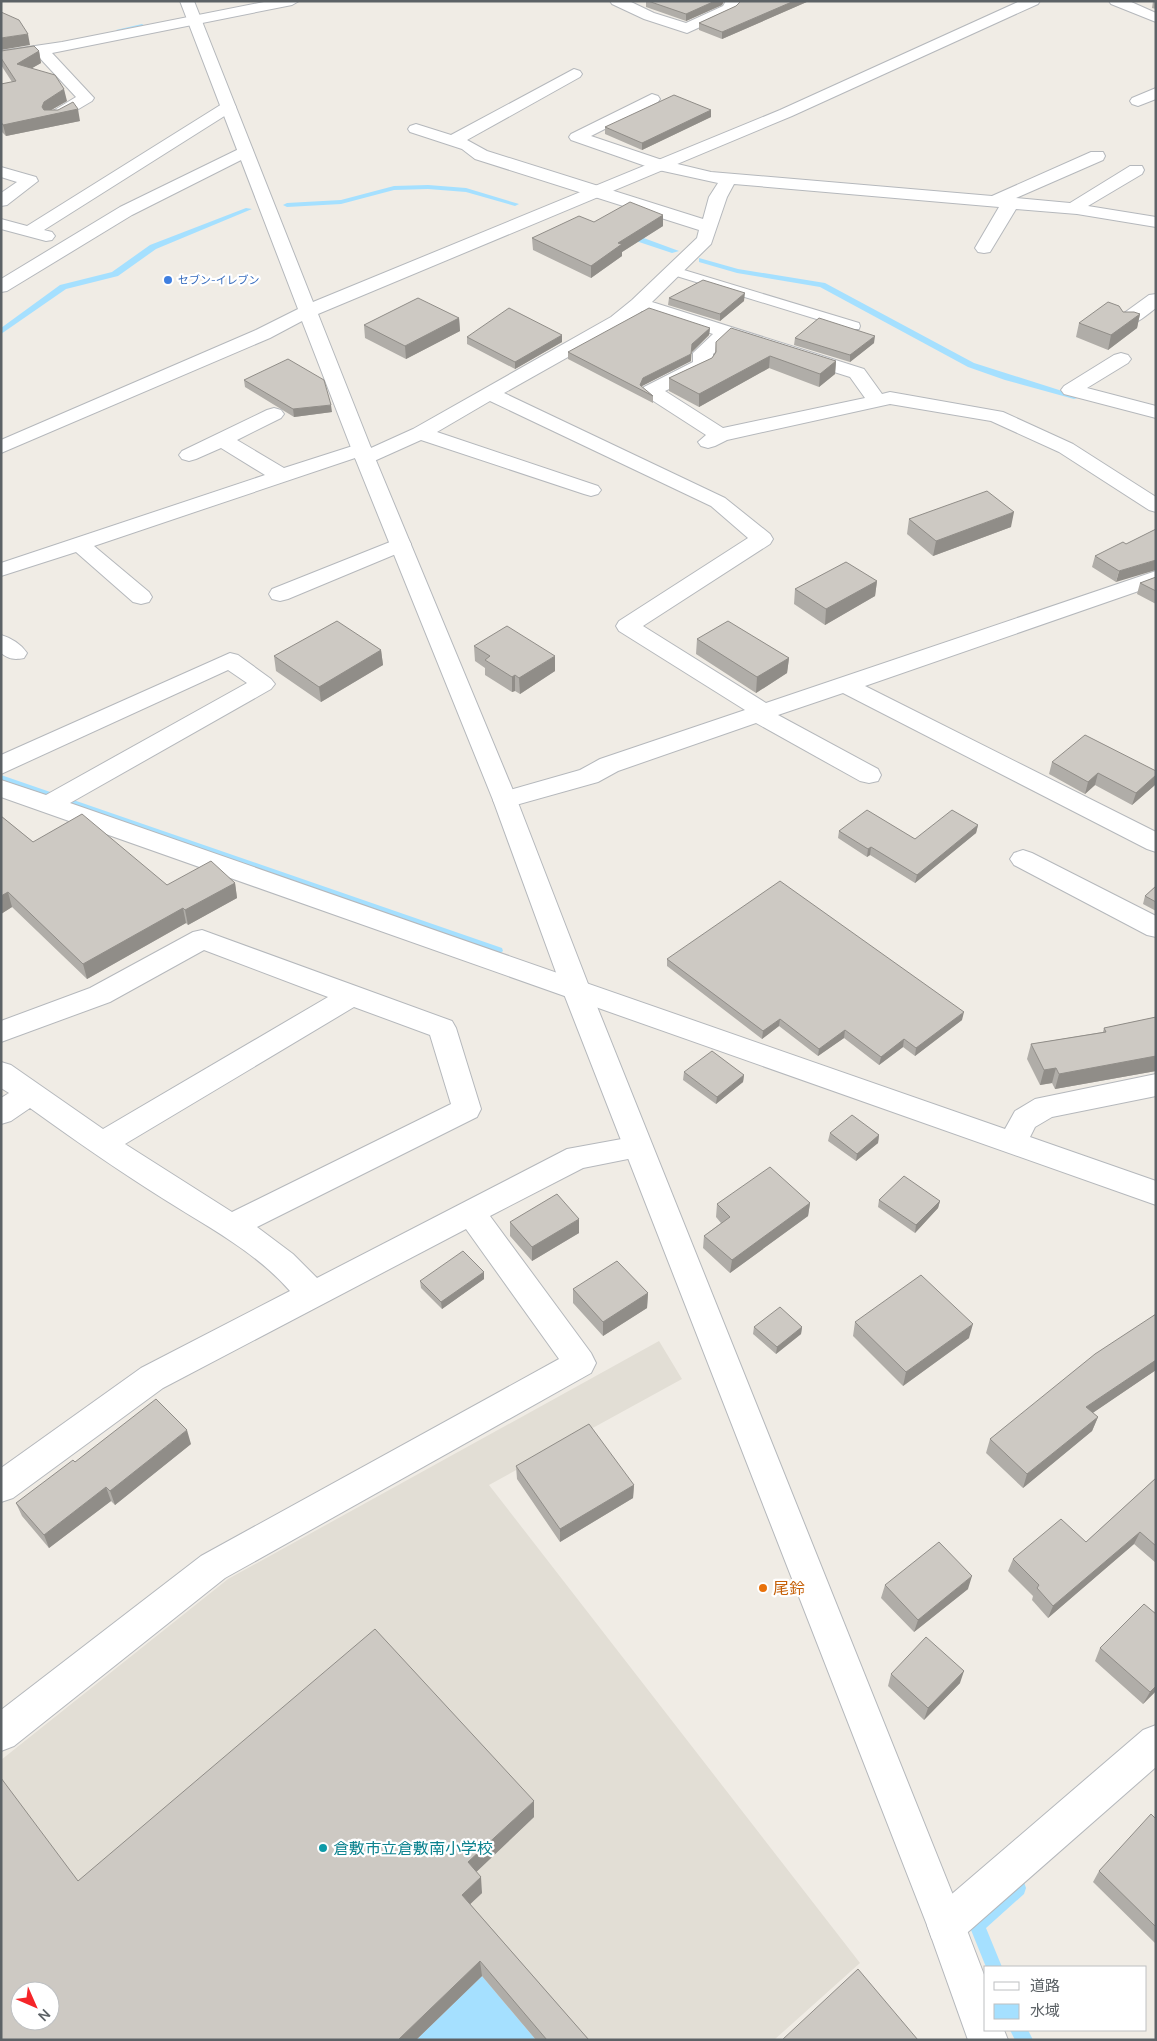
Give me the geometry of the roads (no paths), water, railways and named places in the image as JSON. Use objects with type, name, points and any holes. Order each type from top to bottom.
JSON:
[{"type":"street","points":[[1,56],[40,50],[191,11],[292,1]]},
{"type":"street","points":[[617,1],[649,16],[687,28],[730,8],[730,4],[738,1]]},
{"type":"street","points":[[1,447],[254,338],[308,311],[786,113],[1033,1]]},
{"type":"street","points":[[1116,1],[1156,18]]},
{"type":"street","points":[[191,11],[363,454],[505,800],[576,989],[946,1925],[984,2029]]},
{"type":"street","points":[[40,50],[86,98],[54,117]]},
{"type":"street","points":[[454,141],[574,74]]},
{"type":"street","points":[[1138,101],[1156,93]]},
{"type":"street","points":[[652,99],[577,136],[660,165],[729,179],[1077,209],[1156,222]]},
{"type":"street","points":[[29,232],[228,107]]},
{"type":"street","points":[[416,129],[468,146],[481,155],[708,227]]},
{"type":"street","points":[[1,287],[126,211],[245,151]]},
{"type":"street","points":[[984,248],[1004,202],[1097,156]]},
{"type":"street","points":[[1077,209],[1078,204],[1136,170]]},
{"type":"street","points":[[1,172],[30,181],[1,201]]},
{"type":"street","points":[[1,570],[282,476],[363,454],[420,433],[618,321],[639,304],[705,240],[718,197],[729,179]]},
{"type":"street","points":[[1,224],[72,243]]},
{"type":"street","points":[[1127,320],[1156,299]]},
{"type":"street","points":[[639,304],[857,373],[878,401]]},
{"type":"street","points":[[726,331],[703,353],[703,365],[651,391],[714,438],[890,398],[996,416],[1066,448],[1156,506]]},
{"type":"street","points":[[1121,358],[1071,390],[1156,412]]},
{"type":"street","points":[[490,394],[718,502],[762,539],[627,626],[761,713],[869,775]]},
{"type":"street","points":[[190,454],[274,414]]},
{"type":"street","points":[[420,433],[591,490]]},
{"type":"street","points":[[222,440],[282,476]]},
{"type":"street","points":[[79,544],[141,597]]},
{"type":"street","points":[[280,594],[400,544]]},
{"type":"street","points":[[505,800],[589,776],[609,765],[1156,578]]},
{"type":"street","points":[[1,766],[14,758],[230,660],[263,684],[55,801]]},
{"type":"street","points":[[844,684],[1156,842]]},
{"type":"street","points":[[1,788],[55,801],[576,989],[1015,1137],[1156,1193]]},
{"type":"street","points":[[1023,859],[1156,928]]},
{"type":"street","points":[[1,1032],[100,995],[202,938],[352,996],[442,1028],[467,1109],[231,1226]]},
{"type":"street","points":[[101,1144],[352,996]]},
{"type":"street","points":[[1,1073],[101,1144],[231,1226],[297,1275],[313,1295]]},
{"type":"street","points":[[1015,1137],[1025,1119],[1045,1107],[1156,1085]]},
{"type":"street","points":[[1,1113],[30,1094]]},
{"type":"street","points":[[1,1487],[152,1378],[577,1157],[638,1147]]},
{"type":"street","points":[[1,1733],[213,1567],[580,1363],[471,1213]]},
{"type":"street","points":[[946,1925],[1156,1743]]},
{"type":"lane","points":[[674,271],[854,326]]},
{"type":"water","points":[[482,1976],[536,2040],[416,2040]]},
{"type":"waterway","points":[[119,30],[142,26]]},
{"type":"waterway","points":[[287,205],[341,202],[394,188],[428,187],[466,190],[515,204]]},
{"type":"waterway","points":[[1,332],[63,287],[115,274],[153,247],[248,209]]},
{"type":"waterway","points":[[627,235],[675,251]]},
{"type":"waterway","points":[[702,260],[737,271],[822,285],[971,365],[1008,378],[1077,397]]},
{"type":"waterway","points":[[1,778],[498,951]]},
{"type":"waterway","points":[[994,1966],[977,1925],[1018,1888]]},
{"type":"waterway","points":[[1019,2031],[1025,2040]]},
{"type":"place","name":"セブン-イレブン","points":[[168,280]]},
{"type":"place","name":"尾鈴","points":[[763,1588]]},
{"type":"place","name":"倉敷市立倉敷南小学校","points":[[323,1848]]}]
